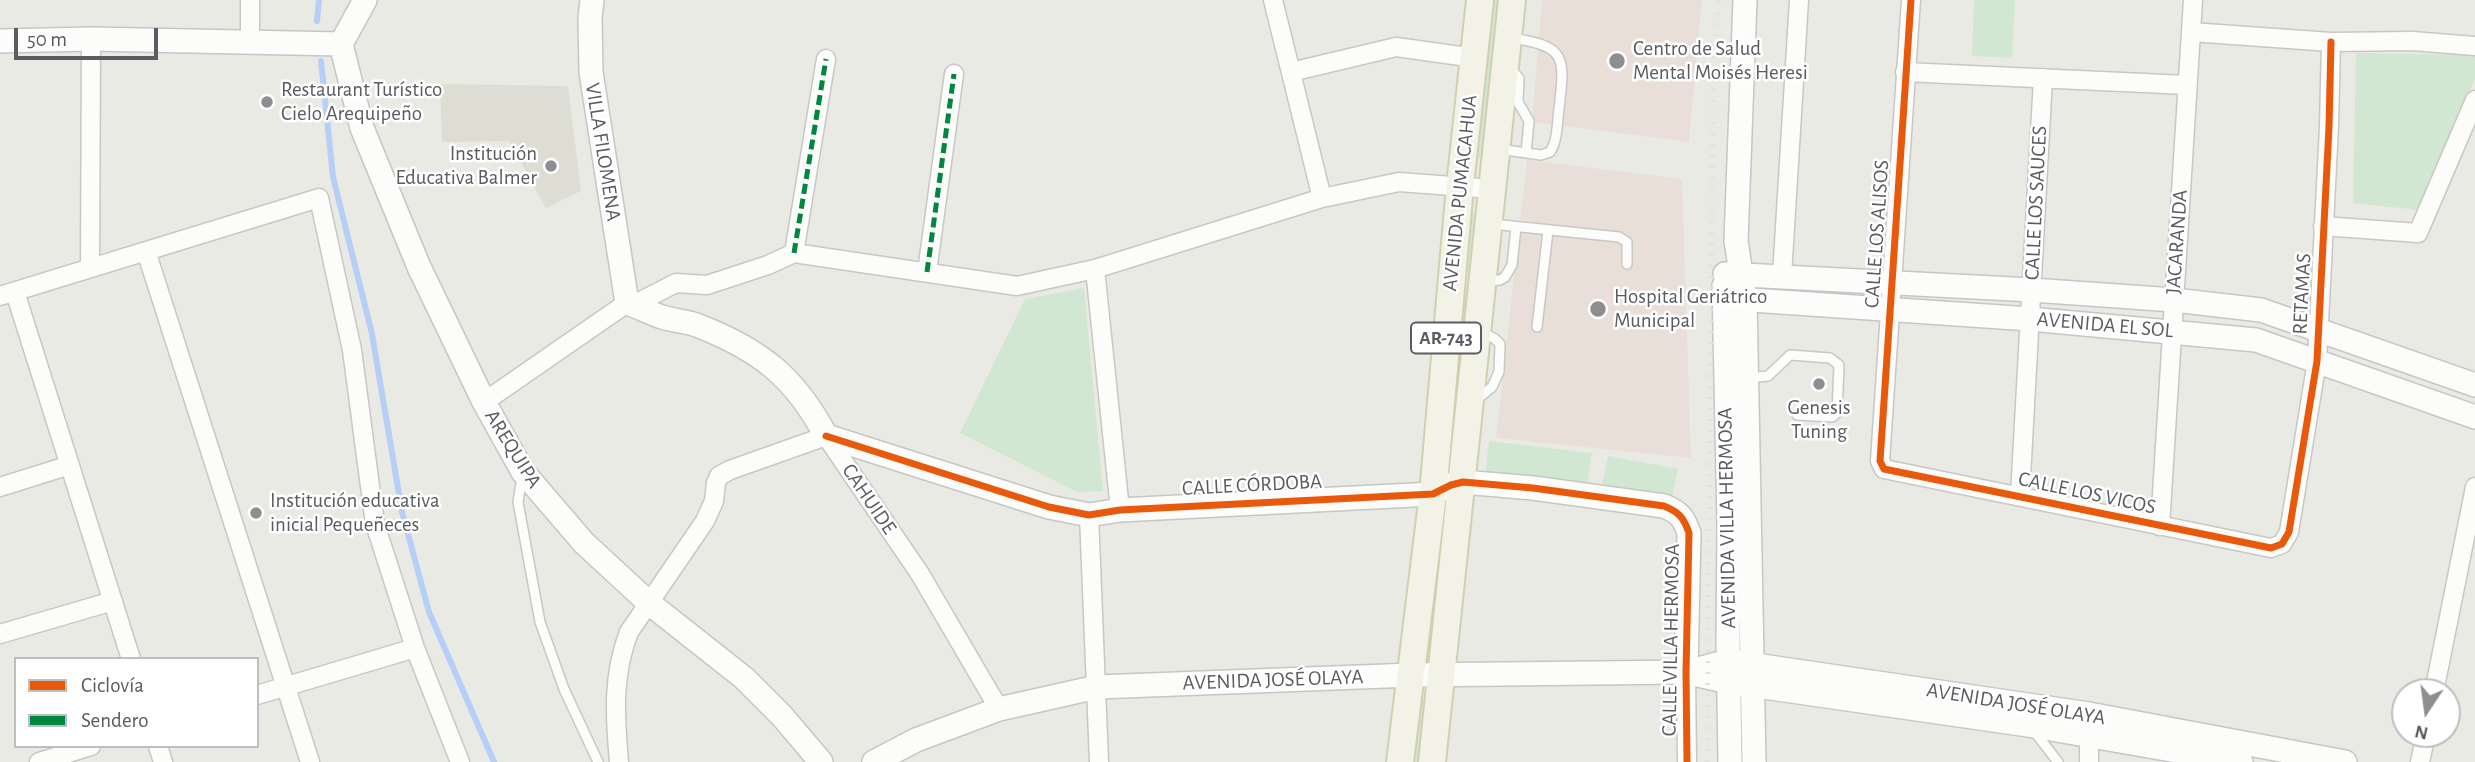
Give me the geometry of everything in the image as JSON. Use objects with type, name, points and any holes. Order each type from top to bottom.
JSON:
[{"type":"main road","name":"AVENIDA PUMACAHUA","points":[[1400,762],[1433,494],[1451,278],[1480,0]]},
{"type":"main road","name":"AVENIDA PUMACAHUA","points":[[1432,762],[1485,281],[1503,225],[1492,189],[1512,0]]},
{"type":"main road","points":[[1451,278],[1485,281]]},
{"type":"street","points":[[250,0],[250,42]]},
{"type":"street","points":[[0,41],[90,39],[341,44],[365,0]]},
{"type":"street","name":"VILLA FILOMENA","points":[[593,0],[590,17],[591,72],[630,304]]},
{"type":"street","points":[[1273,0],[1322,198]]},
{"type":"street","name":"AVENIDA VILLA HERMOSA","points":[[1730,762],[1729,524],[1733,274],[1745,0]]},
{"type":"street","points":[[1782,276],[1799,0]]},
{"type":"street","name":"CALLE LOS ALISOS","points":[[1884,469],[1880,460],[1911,0]]},
{"type":"street","name":"JACARANDA","points":[[2160,526],[2193,0]]},
{"type":"street","points":[[2191,32],[2331,42],[2412,41],[2475,46]]},
{"type":"street","points":[[90,39],[90,268]]},
{"type":"street","name":"RETAMAS","points":[[2282,544],[2289,532],[2317,361],[2331,42]]},
{"type":"street","name":"AREQUIPA","points":[[341,44],[362,128],[419,267],[484,402],[523,472],[584,543],[649,603],[744,678],[782,716],[821,762]]},
{"type":"street","points":[[1291,72],[1396,47],[1475,58]]},
{"type":"street","points":[[794,253],[826,60]]},
{"type":"street","points":[[1905,72],[2187,85]]},
{"type":"street","points":[[927,272],[954,74]]},
{"type":"street","name":"CALLE LOS SAUCES","points":[[2020,496],[2043,78]]},
{"type":"street","points":[[2323,226],[2418,233],[2475,100]]},
{"type":"street","points":[[484,402],[630,304],[676,283],[707,285],[768,265],[794,253],[1017,286],[1095,268],[1322,198],[1399,182],[1492,189]]},
{"type":"street","points":[[130,657],[70,465],[8,294],[319,198],[352,350],[375,524],[415,648],[460,762]]},
{"type":"street","points":[[146,251],[310,762]]},
{"type":"street","points":[[1095,268],[1121,510]]},
{"type":"street","name":"AVENIDA EL SOL","points":[[1733,274],[2032,290],[2174,300],[2261,310],[2475,385]]},
{"type":"street","name":"AVENIDA VILLA HERMOSA","points":[[1734,299],[1747,378],[1754,762]]},
{"type":"street","name":"AVENIDA EL SOL","points":[[1734,299],[1890,308],[2256,340],[2475,417]]},
{"type":"street","name":"CAHUIDE","points":[[630,304],[664,318],[696,324],[749,349],[794,386],[811,407],[826,436],[920,573],[999,709]]},
{"type":"street","points":[[619,762],[614,704],[622,650],[629,632],[705,521],[714,501],[719,476],[826,436]]},
{"type":"street","name":"CALLE CÓRDOBA","points":[[826,436],[1049,507],[1089,515],[1121,510],[1433,494],[1463,482],[1533,488],[1664,506],[1675,510],[1684,519]]},
{"type":"street","points":[[0,487],[70,465]]},
{"type":"street","name":"CALLE LOS VICOS","points":[[1884,469],[2271,548],[2282,544]]},
{"type":"street","points":[[2437,678],[2475,487]]},
{"type":"street","points":[[1089,515],[1100,762]]},
{"type":"street","name":"CALLE VILLA HERMOSA","points":[[1684,519],[1689,540],[1686,672],[1688,762]]},
{"type":"street","points":[[0,634],[113,601]]},
{"type":"street","points":[[259,694],[415,648]]},
{"type":"street","name":"AVENIDA JOSÉ OLAYA","points":[[874,762],[916,740],[999,709],[1097,687],[1412,675],[1729,671],[1916,698],[2015,716],[2089,724],[2345,762]]},
{"type":"street","points":[[2089,724],[2089,762]]},
{"type":"street","name":"AVENIDA JOSÉ OLAYA","points":[[2089,724],[2241,762]]},
{"type":"street","points":[[39,762],[84,748]]},
{"type":"lane","points":[[1497,149],[1541,155],[1552,149],[1563,66],[1560,58],[1549,47],[1534,41],[1508,38]]},
{"type":"lane","points":[[1505,65],[1519,78],[1518,103],[1529,121],[1526,153]]},
{"type":"lane","points":[[1503,225],[1619,237],[1627,242],[1627,264]]},
{"type":"lane","points":[[1537,327],[1548,231]]},
{"type":"lane","points":[[1747,378],[1768,376],[1790,355],[1830,358],[1839,365],[1837,413],[1832,417],[1797,415]]},
{"type":"lane","points":[[523,472],[519,502],[540,622],[564,689],[598,762]]},
{"type":"lane","points":[[2015,716],[2058,762]]},
{"type":"shaded area","name":"Centro de Salud Mental Moisés Heresi","points":[[1542,0],[1702,0],[1689,142],[1532,122]]},
{"type":"shaded area","name":"Institución Educativa Balmer","points":[[440,84],[568,86],[581,191],[546,208],[509,141],[442,142]]},
{"type":"shaded area","name":"Hospital Geriátrico Municipal","points":[[1527,160],[1682,179],[1691,458],[1496,438]]},
{"type":"green space","points":[[1493,0],[1502,0],[1485,159],[1477,158]]},
{"type":"green space","points":[[1974,0],[2015,0],[2012,58],[1972,56]]},
{"type":"green space","points":[[2356,53],[2475,55],[2475,79],[2419,210],[2353,203]]},
{"type":"green space","points":[[1472,214],[1480,216],[1472,272],[1466,270]]},
{"type":"green space","points":[[1470,285],[1454,457],[1448,457],[1464,287]]},
{"type":"green space","points":[[1084,288],[1103,491],[1077,492],[960,433],[1025,299]]},
{"type":"green space","points":[[1489,441],[1592,453],[1587,487],[1485,475]]},
{"type":"green space","points":[[1608,456],[1678,469],[1672,499],[1602,486]]},
{"type":"green space","points":[[1442,519],[1450,520],[1436,641],[1427,640]]},
{"type":"green space","points":[[1421,700],[1429,701],[1421,762],[1412,762]]},
{"type":"waterway","points":[[317,21],[319,0]]},
{"type":"waterway","points":[[321,61],[333,177],[372,334],[402,512],[429,612],[494,762]]},
{"type":"railway","points":[[1707,762],[1713,79],[1719,0]]},
{"type":"marked path","points":[[794,253],[826,59]]},
{"type":"marked path","points":[[927,272],[954,74]]},
{"type":"cycle path","points":[[1911,0],[1880,461],[1884,469],[2271,548],[2282,544],[2289,532],[2317,361],[2331,42]]},
{"type":"cycle path","points":[[826,436],[1049,507],[1089,515],[1120,510],[1433,494],[1463,482],[1533,488],[1664,506],[1680,516],[1689,533],[1687,762]]},
{"type":"place","name":"Centro de Salud Mental Moisés Heresi","points":[[1617,61]]},
{"type":"place","name":"Restaurant Turístico Cielo Arequipeño","points":[[267,102]]},
{"type":"place","name":"Institución Educativa Balmer","points":[[551,166]]},
{"type":"place","name":"Hospital Geriátrico Municipal","points":[[1598,309]]},
{"type":"place","name":"Genesis Tuning","points":[[1819,384]]},
{"type":"place","name":"Institución educativa inicial Pequeñeces","points":[[256,513]]}]
